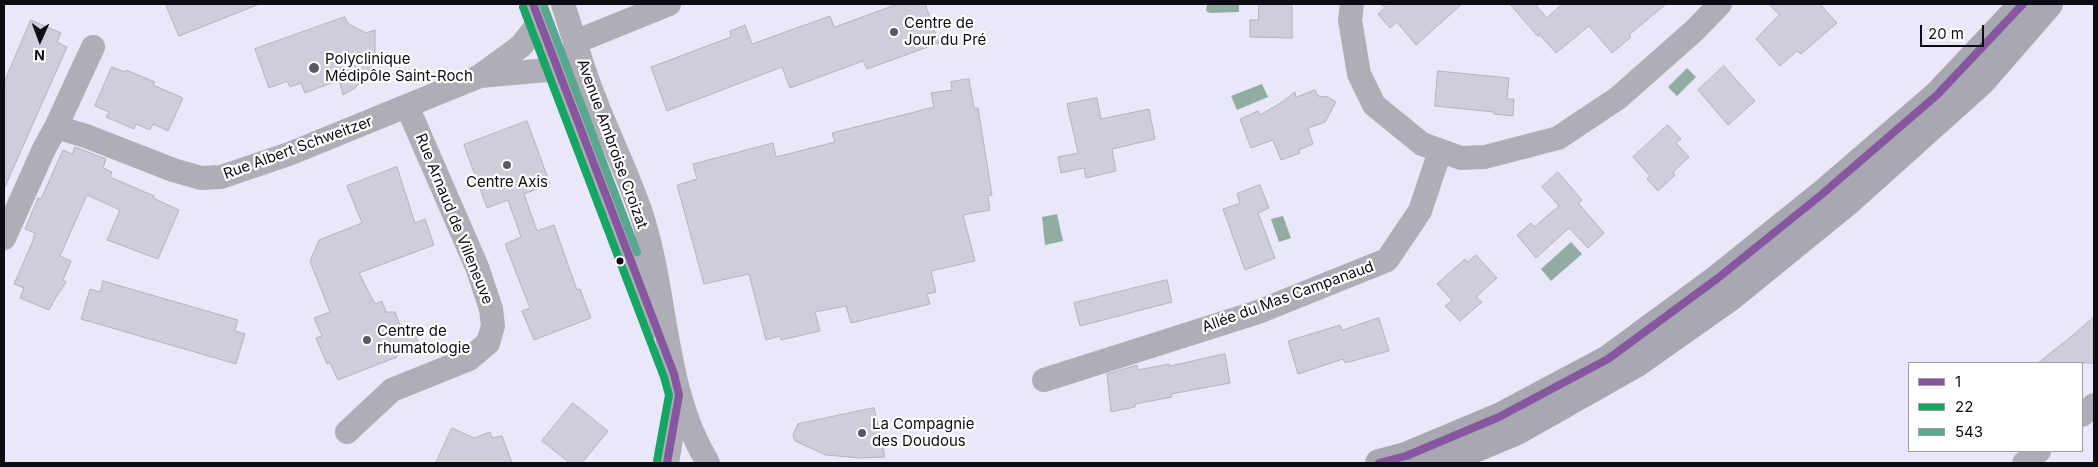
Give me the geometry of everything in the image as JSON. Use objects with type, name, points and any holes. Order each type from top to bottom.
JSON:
[{"type":"main road","points":[[1379,463],[1406,456],[1499,416],[1608,359],[1718,278],[1821,195],[1937,95],[2023,4]]},
{"type":"main road","points":[[1440,463],[1517,431],[1637,363],[1732,296],[1845,204],[1981,82],[2049,4]]},
{"type":"street","name":"Avenue Ambroise Croizat","points":[[563,4],[593,95],[642,217],[662,301],[676,384],[667,463]]},
{"type":"street","points":[[559,69],[575,42],[670,4]]},
{"type":"street","points":[[1352,4],[1350,20],[1359,74],[1374,105],[1422,144],[1461,158],[1486,157],[1558,138],[1618,98],[1696,30],[1720,4]]},
{"type":"street","name":"Avenue Ambroise Croizat","points":[[536,13],[559,69],[676,384],[696,443],[708,463]]},
{"type":"street","points":[[536,13],[575,42]]},
{"type":"street","name":"Rue Albert Schweitzer","points":[[56,128],[86,136],[173,170],[201,178],[221,178],[289,154],[480,76],[521,46],[536,13]]},
{"type":"street","points":[[4,238],[93,47]]},
{"type":"street","name":"Rue Albert Schweitzer","points":[[480,76],[559,69]]},
{"type":"street","name":"Rue Arnaud de Villeneuve","points":[[347,432],[392,390],[469,359],[488,343],[493,326],[491,309],[477,268],[407,106]]},
{"type":"street","name":"Allée du Mas Campanaud","points":[[1044,380],[1258,312],[1387,260],[1420,210],[1440,151]]},
{"type":"street","points":[[2083,414],[2094,405]]},
{"type":"street","points":[[2024,463],[2038,452]]},
{"type":"shaded area","points":[[1207,4],[1239,4],[1239,12],[1210,13],[1206,11]]},
{"type":"shaded area","points":[[1687,68],[1696,77],[1677,96],[1668,87]]},
{"type":"shaded area","points":[[1262,84],[1268,97],[1237,110],[1231,96]]},
{"type":"shaded area","points":[[1057,214],[1063,241],[1045,245],[1042,217]]},
{"type":"shaded area","points":[[1283,216],[1291,238],[1279,242],[1271,219]]},
{"type":"shaded area","points":[[1571,242],[1582,254],[1551,281],[1541,269]]},
{"type":"building","points":[[166,4],[257,4],[257,5],[179,36]]},
{"type":"building","points":[[898,4],[925,4],[939,43],[867,69],[863,61],[790,88],[782,67],[667,111],[651,67],[731,37],[730,31],[745,25],[752,44],[830,16],[834,27]]},
{"type":"building","points":[[1259,4],[1292,4],[1292,38],[1250,37],[1250,20],[1258,20]]},
{"type":"building","points":[[1381,4],[1462,4],[1416,45],[1397,22],[1390,28],[1378,14],[1385,8]]},
{"type":"building","points":[[1510,4],[1535,4],[1547,18],[1562,4],[1666,4],[1629,35],[1631,37],[1612,53],[1589,26],[1556,53]]},
{"type":"building","points":[[1769,4],[1820,4],[1837,23],[1801,54],[1797,51],[1780,66],[1756,39],[1779,15]]},
{"type":"building","points":[[345,17],[347,23],[366,33],[375,30],[375,53],[371,68],[355,88],[343,95],[339,80],[305,93],[301,83],[290,87],[287,81],[269,88],[255,49]]},
{"type":"building","points":[[31,20],[61,33],[57,42],[67,47],[4,189],[4,83]]},
{"type":"building","points":[[1724,66],[1755,101],[1728,125],[1698,90]]},
{"type":"building","points":[[112,67],[125,72],[126,70],[155,82],[153,85],[183,98],[168,131],[153,124],[150,130],[136,124],[134,129],[106,117],[109,112],[95,106]]},
{"type":"building","points":[[1438,71],[1509,78],[1507,99],[1514,99],[1513,116],[1494,114],[1494,112],[1435,106]]},
{"type":"building","points":[[969,79],[974,108],[978,108],[992,195],[988,196],[990,210],[963,215],[975,261],[931,271],[936,292],[927,294],[930,304],[851,323],[846,306],[815,312],[820,331],[781,340],[780,336],[766,340],[749,274],[704,284],[677,185],[697,179],[693,164],[773,143],[776,157],[835,142],[832,133],[934,107],[931,93],[952,90],[951,82]]},
{"type":"building","points":[[1315,90],[1318,96],[1328,97],[1336,102],[1325,122],[1308,128],[1313,144],[1299,150],[1300,153],[1281,160],[1273,140],[1251,148],[1240,119],[1258,111],[1260,115],[1295,92],[1296,97]]},
{"type":"building","points":[[1097,98],[1101,119],[1149,109],[1155,139],[1112,149],[1116,171],[1086,178],[1084,168],[1061,173],[1058,157],[1078,153],[1067,104]]},
{"type":"building","points":[[527,121],[550,184],[524,194],[537,231],[554,225],[577,290],[580,289],[591,318],[534,340],[522,311],[530,308],[505,244],[521,237],[508,200],[487,208],[464,145]]},
{"type":"building","points":[[1668,125],[1681,139],[1676,143],[1689,157],[1673,172],[1675,175],[1658,191],[1647,179],[1650,176],[1633,157]]},
{"type":"building","points":[[75,147],[106,159],[103,168],[112,172],[110,177],[154,196],[153,198],[179,210],[158,259],[107,240],[120,210],[87,195],[60,256],[71,261],[63,280],[66,282],[49,310],[20,298],[24,288],[14,284],[35,233],[25,229],[38,198],[41,199],[63,150],[72,154]]},
{"type":"building","points":[[397,167],[415,223],[425,219],[434,245],[359,273],[375,304],[382,301],[386,312],[395,312],[400,325],[414,330],[418,343],[394,352],[397,357],[338,380],[330,363],[327,364],[316,338],[322,336],[314,318],[330,312],[310,261],[319,240],[362,223],[347,186]]},
{"type":"building","points":[[1558,172],[1582,200],[1578,203],[1604,233],[1588,248],[1569,228],[1536,258],[1517,235],[1531,223],[1534,227],[1559,206],[1542,187]]},
{"type":"building","points":[[1260,185],[1269,208],[1258,213],[1275,258],[1245,270],[1223,209],[1240,203],[1237,194]]},
{"type":"building","points":[[1476,255],[1497,278],[1476,297],[1482,302],[1460,321],[1445,306],[1452,300],[1437,284],[1465,259],[1467,262]]},
{"type":"building","points":[[1167,280],[1172,302],[1080,326],[1074,303]]},
{"type":"building","points":[[103,281],[238,320],[235,331],[245,334],[236,364],[81,319],[90,289],[100,292]]},
{"type":"building","points":[[2094,317],[2094,363],[2039,362]]},
{"type":"building","points":[[1379,318],[1389,351],[1345,363],[1343,359],[1298,374],[1288,341],[1340,325],[1342,330]]},
{"type":"building","points":[[1225,354],[1230,383],[1171,394],[1172,397],[1135,404],[1135,407],[1111,412],[1107,374],[1137,365],[1138,370],[1169,364],[1169,366]]},
{"type":"building","points":[[573,403],[608,431],[582,463],[570,463],[542,441]]},
{"type":"building","points":[[874,408],[885,457],[860,458],[826,455],[795,441],[793,435],[798,424]]},
{"type":"building","points":[[452,428],[474,438],[490,432],[492,438],[502,436],[512,463],[436,463]]},
{"type":"transit line","name":"1","points":[[533,4],[674,374],[679,395],[667,463]]},
{"type":"transit line","name":"543","points":[[543,4],[637,252]]},
{"type":"transit line","name":"1","points":[[1379,463],[1406,456],[1499,417],[1608,359],[1718,278],[1821,195],[1937,95],[2023,4]]},
{"type":"transit line","name":"22","points":[[523,7],[664,377],[669,395],[657,461]]},
{"type":"place","name":"Centre de Jour du Pré","points":[[894,32]]},
{"type":"place","name":"Polyclinique Médipôle Saint-Roch","points":[[314,68]]},
{"type":"place","name":"Centre Axis","points":[[507,165]]},
{"type":"place","name":"Centre de rhumatologie","points":[[367,340]]},
{"type":"place","name":"La Compagnie des Doudous","points":[[862,433]]}]
